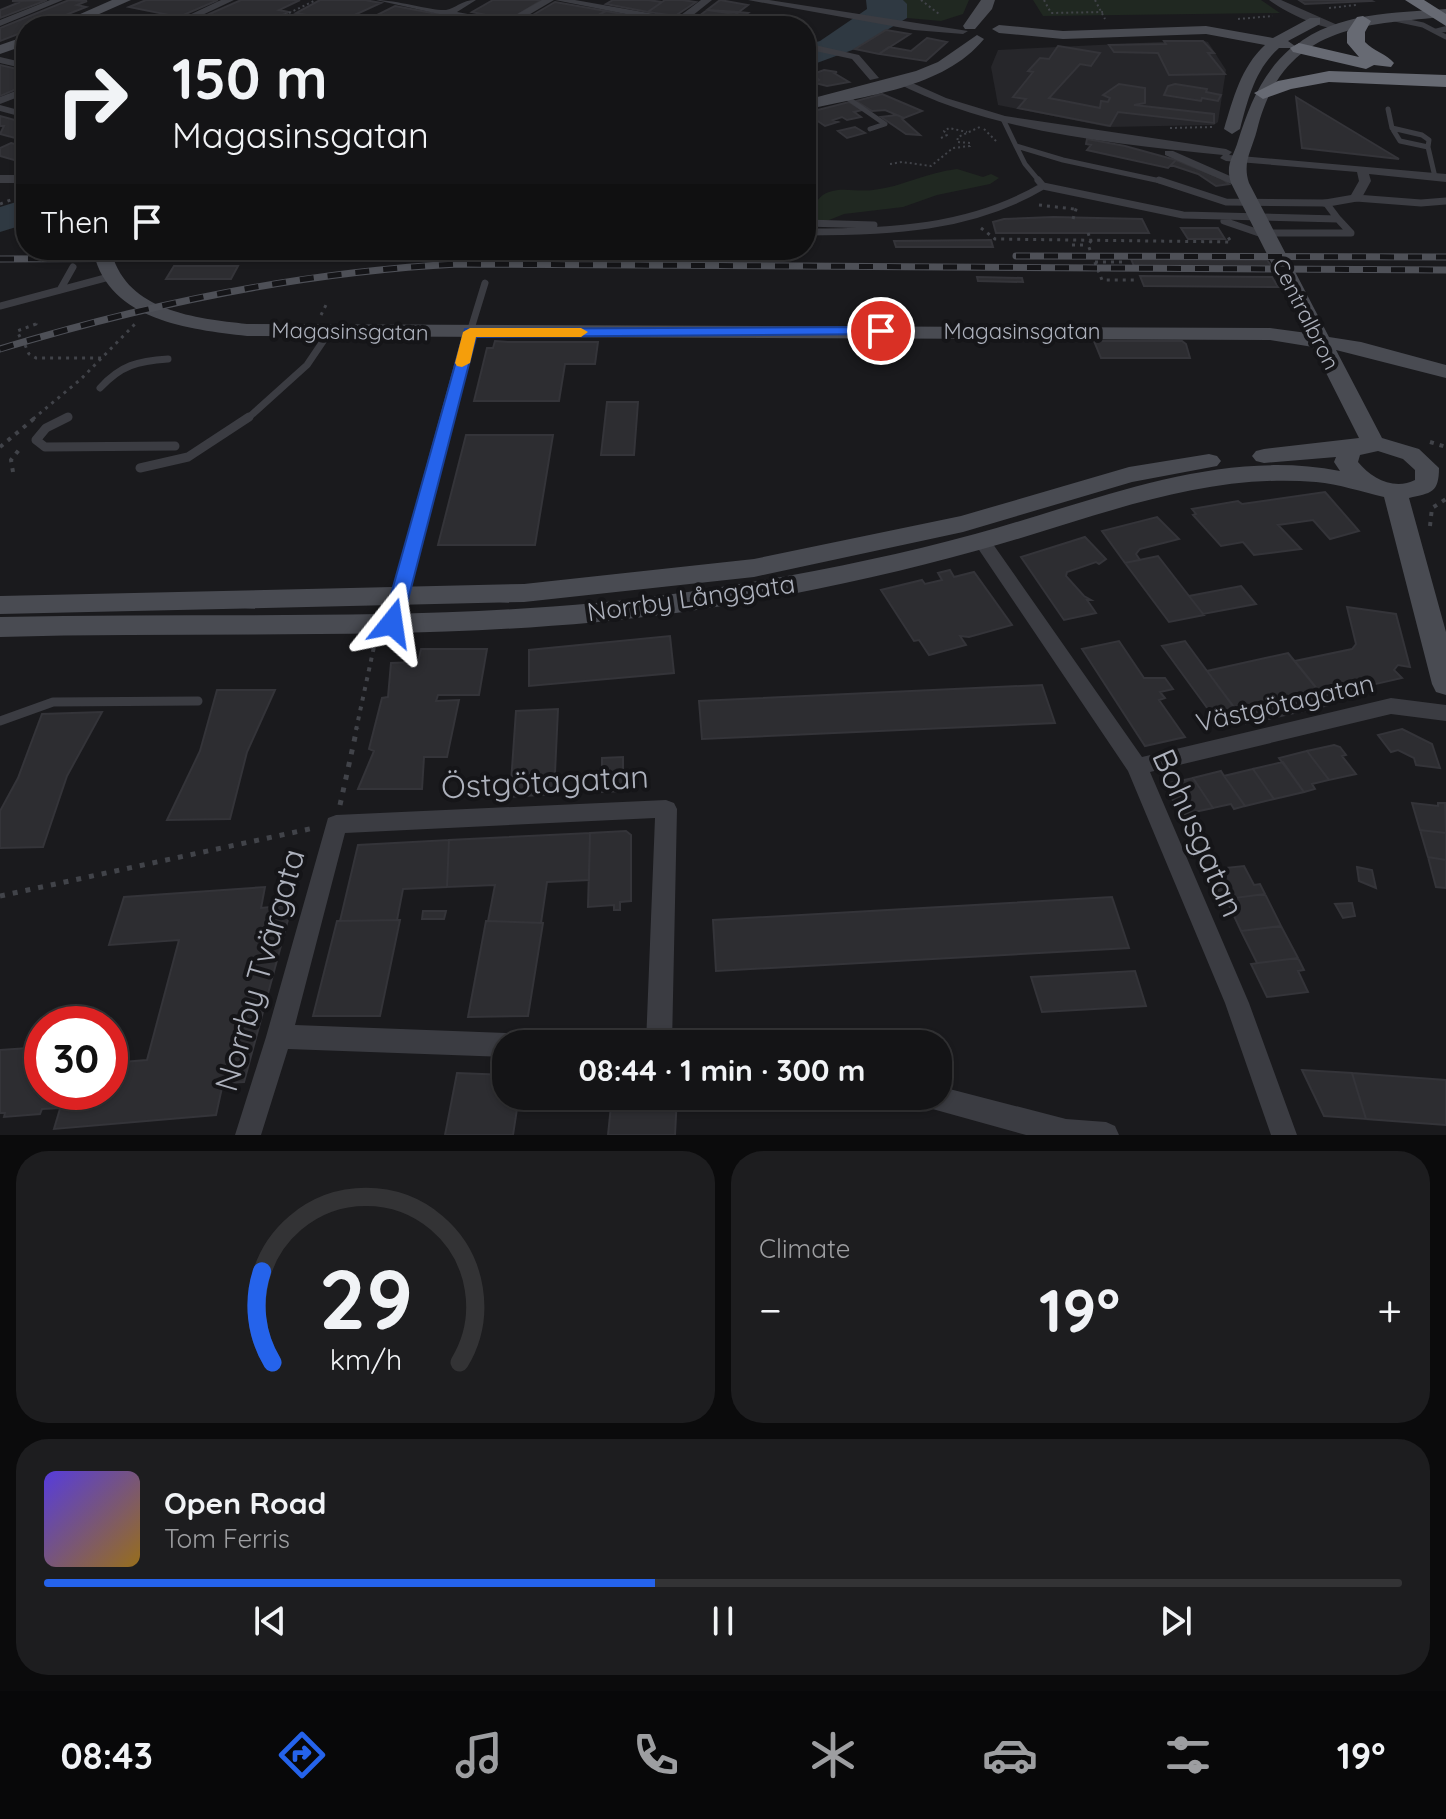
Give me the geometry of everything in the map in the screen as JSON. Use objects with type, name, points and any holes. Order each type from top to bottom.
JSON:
[{"type":"highway","points":[[1413,0],[1442,27]]},
{"type":"highway","points":[[1419,0],[1446,13]]},
{"type":"highway","points":[[1437,0],[1446,3]]},
{"type":"highway","points":[[1363,21],[1355,38],[1360,50],[1421,76]]},
{"type":"highway","points":[[1296,51],[1368,71],[1446,81]]},
{"type":"highway","points":[[1263,93],[1288,82],[1314,77],[1446,73]]},
{"type":"main road","points":[[85,16],[124,0]]},
{"type":"main road","points":[[970,32],[993,21],[1035,34],[1315,22],[1364,10],[1446,3]]},
{"type":"main road","points":[[1231,156],[1247,143],[1250,124],[1263,93],[1296,51],[1337,27],[1363,21],[1446,13]]},
{"type":"main road","points":[[816,102],[944,67],[970,32],[993,21],[1150,38],[1207,39],[1225,43],[1243,61]]},
{"type":"main road","points":[[1243,61],[1315,22]]},
{"type":"main road","points":[[1166,29],[1218,31],[1296,51]]},
{"type":"main road","points":[[1150,38],[1209,35],[1273,45]]},
{"type":"main road","points":[[1231,156],[1243,61]]},
{"type":"main road","name":"Centralbron","points":[[1231,156],[1240,183],[1308,323],[1360,416],[1362,446],[1346,458],[1348,467],[1368,484]]},
{"type":"main road","points":[[102,260],[102,267],[109,277]]},
{"type":"main road","name":"Magasinsgatan","points":[[109,277],[131,296],[176,319],[247,330],[1270,334],[1361,348],[1446,372]]},
{"type":"main road","points":[[1362,446],[1392,446],[1440,467],[1424,487],[1415,491],[1395,492],[1444,672]]},
{"type":"main road","name":"Norrby Långgata","points":[[0,605],[524,593],[754,568],[963,524],[1169,467],[1362,446]]},
{"type":"main road","name":"Norrby Långgata","points":[[0,627],[384,630],[517,620],[763,591],[982,541],[1103,503],[1209,478],[1296,471],[1323,473],[1395,492]]},
{"type":"street","points":[[18,16],[58,0]]},
{"type":"street","points":[[192,16],[229,0]]},
{"type":"street","points":[[381,0],[462,16]]},
{"type":"street","points":[[441,16],[471,0]]},
{"type":"street","points":[[523,16],[549,0]]},
{"type":"street","points":[[560,0],[641,16]]},
{"type":"street","points":[[685,16],[707,0]]},
{"type":"street","points":[[753,0],[914,27],[970,32]]},
{"type":"street","points":[[1279,1],[1315,22],[1337,27]]},
{"type":"street","points":[[816,48],[855,57],[874,78]]},
{"type":"street","points":[[899,80],[953,107],[1009,120],[1231,156],[1440,178]]},
{"type":"street","points":[[1121,139],[1184,158],[1240,183]]},
{"type":"street","points":[[1150,147],[1206,157],[1231,156]]},
{"type":"street","points":[[1326,203],[1356,198],[1365,181],[1362,170]]},
{"type":"street","points":[[384,630],[399,596],[470,332]]},
{"type":"street","name":"Bohusgatan","points":[[982,541],[1137,767],[1237,1003],[1284,1135]]},
{"type":"street","name":"Västgötagatan","points":[[1137,767],[1391,706],[1446,713]]},
{"type":"street","name":"Östgötagatan","points":[[336,824],[666,809],[659,1030]]},
{"type":"street","name":"Norrby Tvärgata","points":[[248,1135],[279,1037],[336,824]]},
{"type":"street","points":[[279,1037],[492,1045]]},
{"type":"street","points":[[952,1102],[1066,1132],[1106,1135]]},
{"type":"lane","points":[[1388,18],[1442,27],[1446,37]]},
{"type":"lane","points":[[843,95],[885,124],[870,129]]},
{"type":"lane","points":[[1388,109],[1393,136],[1398,141],[1428,147]]},
{"type":"lane","points":[[1009,120],[1025,164],[1043,186],[1183,215],[1338,219]]},
{"type":"lane","points":[[1392,128],[1422,135],[1429,140],[1428,147],[1440,178]]},
{"type":"lane","points":[[1016,146],[1063,160],[1150,177],[1226,202],[1326,203],[1351,233],[1259,233],[1215,218]]},
{"type":"lane","points":[[816,232],[905,228],[973,216],[1029,195],[1043,186]]},
{"type":"lane","points":[[1356,198],[1421,203],[1446,201]]},
{"type":"lane","points":[[816,224],[905,228]]},
{"type":"lane","points":[[60,290],[73,267]]},
{"type":"lane","points":[[0,306],[109,277]]},
{"type":"lane","points":[[470,332],[485,283]]},
{"type":"lane","points":[[140,468],[175,462],[208,445],[286,386],[307,366],[330,331]]},
{"type":"lane","points":[[100,388],[125,364],[168,359]]},
{"type":"lane","points":[[68,417],[46,428],[36,440],[45,447],[175,446]]},
{"type":"lane","points":[[0,721],[53,702],[198,701]]},
{"type":"path","points":[[283,16],[316,0]]},
{"type":"path","points":[[921,0],[947,18]]},
{"type":"path","points":[[1044,0],[1051,13],[1103,12],[1095,0]]},
{"type":"path","points":[[969,123],[980,127],[997,143]]},
{"type":"path","points":[[890,164],[902,162],[931,166],[953,148],[970,146],[970,143],[957,142],[958,137],[980,127]]},
{"type":"path","points":[[941,138],[947,135],[944,131],[949,128],[967,132]]},
{"type":"path","points":[[1032,204],[1076,210]]},
{"type":"path","points":[[976,223],[995,239],[1231,242],[1226,234]]},
{"type":"path","points":[[1160,241],[1164,231]]},
{"type":"path","points":[[1088,233],[1091,241]]},
{"type":"path","points":[[1088,245],[1091,241]]},
{"type":"path","points":[[1072,245],[1088,245]]},
{"type":"path","points":[[1088,245],[1102,280],[1135,280]]},
{"type":"path","points":[[1095,262],[1127,262]]},
{"type":"path","points":[[0,447],[103,358],[142,319]]},
{"type":"path","points":[[20,337],[17,331],[36,324],[34,322]]},
{"type":"path","points":[[25,345],[29,354],[36,358],[103,358],[125,364]]},
{"type":"path","points":[[13,472],[11,460],[28,439]]},
{"type":"path","points":[[1440,467],[1443,446]]},
{"type":"path","points":[[1429,520],[1432,508],[1446,499]]},
{"type":"path","points":[[0,896],[336,824],[384,630]]},
{"type":"shaded area","points":[[866,0],[903,0],[907,4],[907,18],[855,49],[816,63],[816,42],[867,9]]},
{"type":"shaded area","points":[[903,0],[969,0],[963,14],[941,21],[907,18],[907,5]]},
{"type":"shaded area","points":[[1033,0],[1261,0],[1280,13],[1043,16]]},
{"type":"shaded area","points":[[1208,42],[1226,70],[1218,122],[1214,125],[1108,127],[998,105],[991,67],[998,50]]},
{"type":"shaded area","points":[[957,169],[999,178],[990,184],[937,195],[903,207],[844,214],[824,222],[816,222],[816,202],[829,192],[884,188]]},
{"type":"shaded area","points":[[16,202],[16,227],[0,232],[0,207]]},
{"type":"building","points":[[47,0],[0,18],[0,10],[20,2],[12,1]]},
{"type":"building","points":[[69,0],[87,1],[77,5],[86,7],[63,16],[30,16]]},
{"type":"building","points":[[146,0],[218,0],[181,16],[129,7]]},
{"type":"building","points":[[241,0],[300,0],[279,10],[289,12],[280,16],[205,16]]},
{"type":"building","points":[[320,0],[381,3],[352,16],[304,16],[296,13]]},
{"type":"building","points":[[493,0],[542,0],[516,16],[472,12]]},
{"type":"building","points":[[613,0],[662,2],[648,12],[606,4]]},
{"type":"building","points":[[665,0],[696,2],[675,16],[648,12]]},
{"type":"building","points":[[720,0],[748,5],[739,12],[707,10]]},
{"type":"building","points":[[1299,0],[1370,0],[1372,1],[1305,4]]},
{"type":"building","points":[[555,2],[606,11],[597,16],[531,16]]},
{"type":"building","points":[[395,6],[437,14],[433,16],[375,16]]},
{"type":"building","points":[[707,10],[735,15],[734,16],[699,16]]},
{"type":"building","points":[[606,11],[631,16],[597,16]]},
{"type":"building","points":[[16,22],[16,35],[0,41],[0,28]]},
{"type":"building","points":[[886,30],[910,34],[879,54],[855,49]]},
{"type":"building","points":[[927,38],[947,42],[926,61],[879,54],[889,47],[911,51]]},
{"type":"building","points":[[1164,41],[1203,41],[1214,53],[1208,53],[1225,74],[1169,75],[1158,53],[1114,52],[1109,45],[1166,44]]},
{"type":"building","points":[[1058,46],[1100,53],[1091,66],[1080,64],[1049,98],[1100,108],[1101,101],[1108,102],[1110,98],[1103,95],[1119,84],[1145,88],[1145,103],[1134,105],[1214,114],[1214,123],[1118,112],[1110,126],[1018,108],[1026,99],[1013,97],[1033,72],[1028,71],[1040,58],[1049,59]]},
{"type":"building","points":[[0,65],[16,69],[16,89],[0,96]]},
{"type":"building","points":[[824,70],[837,72],[834,73],[849,82],[827,86],[816,83],[819,80],[816,73]]},
{"type":"building","points":[[1175,84],[1207,89],[1206,92],[1221,95],[1218,101],[1202,98],[1201,101],[1164,95],[1168,86]]},
{"type":"building","points":[[882,94],[922,111],[904,118],[885,110],[872,111],[856,101]]},
{"type":"building","points":[[1296,97],[1399,159],[1302,148]]},
{"type":"building","points":[[849,102],[862,110],[854,112],[861,117],[847,120],[842,117],[833,120],[838,122],[825,126],[816,120],[816,110]]},
{"type":"building","points":[[897,115],[920,135],[906,134],[881,117]]},
{"type":"building","points":[[0,116],[16,120],[16,137],[0,134],[4,126],[0,126]]},
{"type":"building","points":[[855,127],[865,133],[847,138],[838,131]]},
{"type":"building","points":[[1087,139],[1176,160],[1168,168],[1087,150],[1091,145],[1086,144]]},
{"type":"building","points":[[11,143],[16,144],[16,159],[0,156],[0,148]]},
{"type":"building","points":[[1176,160],[1229,184],[1216,186],[1198,174],[1171,165]]},
{"type":"building","points":[[1053,217],[1142,219],[1149,233],[996,233],[993,222]]},
{"type":"building","points":[[1181,228],[1218,228],[1225,239],[1188,239]]},
{"type":"building","points":[[991,240],[993,247],[896,247],[894,241]]},
{"type":"building","points":[[1131,259],[1267,260],[1272,267],[1134,266]]},
{"type":"building","points":[[174,266],[238,266],[231,279],[166,279]]},
{"type":"building","points":[[1140,276],[1272,277],[1278,287],[1144,286]]},
{"type":"building","points":[[977,277],[1022,278],[1023,282],[978,281]]},
{"type":"building","points":[[495,341],[598,342],[595,364],[565,364],[559,401],[474,401],[487,348],[493,348]]},
{"type":"building","points":[[1094,341],[1182,341],[1190,358],[1101,358]]},
{"type":"building","points":[[607,402],[638,402],[634,455],[601,455]]},
{"type":"building","points":[[466,435],[553,435],[535,545],[438,545]]},
{"type":"building","points":[[1325,492],[1359,531],[1330,539],[1313,520],[1278,525],[1301,549],[1254,555],[1243,542],[1221,546],[1193,515],[1196,514],[1192,509],[1238,501],[1242,504]]},
{"type":"building","points":[[1157,517],[1179,539],[1140,549],[1136,554],[1140,560],[1125,563],[1102,531]]},
{"type":"building","points":[[1085,537],[1106,559],[1099,564],[1096,562],[1067,572],[1066,576],[1091,600],[1087,600],[1096,613],[1064,620],[1021,557]]},
{"type":"building","points":[[1158,556],[1204,615],[1169,622],[1125,563]]},
{"type":"building","points":[[950,570],[954,577],[974,572],[1012,625],[969,637],[960,636],[966,645],[929,655],[919,640],[914,641],[881,590],[922,580],[925,584],[942,580],[938,573]]},
{"type":"building","points":[[1241,586],[1256,604],[1203,614],[1189,596]]},
{"type":"building","points":[[1347,607],[1396,614],[1410,667],[1398,665],[1394,670],[1402,678],[1323,696],[1295,661],[1352,649],[1356,644]]},
{"type":"building","points":[[670,636],[674,673],[529,686],[529,650]]},
{"type":"building","points":[[1119,641],[1144,678],[1165,678],[1173,689],[1160,692],[1165,698],[1159,700],[1185,737],[1145,746],[1082,649]]},
{"type":"building","points":[[1185,641],[1237,711],[1213,716],[1162,646]]},
{"type":"building","points":[[421,649],[487,649],[479,695],[438,695],[436,701],[459,700],[447,757],[424,757],[422,789],[358,789],[374,751],[369,749],[382,698],[388,697],[391,663],[418,662]]},
{"type":"building","points":[[1288,653],[1330,705],[1246,724],[1207,671]]},
{"type":"building","points":[[1042,685],[1055,723],[702,739],[699,701]]},
{"type":"building","points":[[217,690],[275,690],[247,752],[230,819],[167,820],[200,751]]},
{"type":"building","points":[[558,709],[554,794],[510,797],[516,711]]},
{"type":"building","points":[[102,712],[67,776],[43,847],[0,848],[0,811],[18,778],[42,714]]},
{"type":"building","points":[[1402,729],[1432,744],[1440,768],[1416,765],[1414,758],[1398,750],[1391,752],[1378,735]]},
{"type":"building","points":[[1334,745],[1340,747],[1346,755],[1342,756],[1356,774],[1329,780],[1307,751]]},
{"type":"building","points":[[1307,751],[1329,780],[1312,784],[1315,789],[1304,792],[1279,758]]},
{"type":"building","points":[[623,757],[623,791],[602,792],[602,758]]},
{"type":"building","points":[[1283,762],[1304,792],[1274,799],[1253,769]]},
{"type":"building","points":[[1253,769],[1274,799],[1245,806],[1224,776]]},
{"type":"building","points":[[1221,771],[1245,806],[1234,809],[1231,804],[1213,808],[1193,778]]},
{"type":"building","points":[[1193,778],[1213,808],[1180,815],[1165,784]]},
{"type":"building","points":[[1412,803],[1438,806],[1438,803],[1445,803],[1446,833],[1420,830]]},
{"type":"building","points":[[1420,830],[1446,833],[1446,860],[1428,857]]},
{"type":"building","points":[[626,831],[631,835],[631,901],[620,902],[620,910],[614,910],[614,905],[588,907],[590,833]]},
{"type":"building","points":[[590,833],[589,880],[547,882],[541,923],[488,921],[495,885],[447,887],[449,840]]},
{"type":"building","points":[[449,840],[447,887],[403,889],[397,920],[340,921],[358,845]]},
{"type":"building","points":[[1428,857],[1446,860],[1446,888],[1436,887]]},
{"type":"building","points":[[1244,866],[1254,885],[1260,884],[1265,894],[1220,900],[1206,870]]},
{"type":"building","points":[[1357,867],[1372,870],[1376,888],[1359,881]]},
{"type":"building","points":[[265,887],[261,908],[292,905],[244,1082],[223,1083],[216,1115],[54,1129],[60,1110],[128,1110],[128,1062],[147,1060],[179,940],[109,945],[124,897]]},
{"type":"building","points":[[1265,894],[1281,926],[1241,931],[1226,899]]},
{"type":"building","points":[[1112,897],[1129,948],[716,971],[713,920]]},
{"type":"building","points":[[1352,903],[1355,916],[1343,918],[1335,904]]},
{"type":"building","points":[[423,911],[446,911],[444,919],[422,919]]},
{"type":"building","points":[[400,920],[380,1016],[313,1016],[337,921]]},
{"type":"building","points":[[486,921],[543,923],[528,1016],[468,1017]]},
{"type":"building","points":[[1281,926],[1298,958],[1257,963],[1241,931]]},
{"type":"building","points":[[1298,958],[1304,970],[1298,971],[1308,992],[1267,997],[1251,964]]},
{"type":"building","points":[[1135,971],[1146,1006],[1042,1012],[1031,977]]},
{"type":"building","points":[[24,1048],[24,1110],[42,1110],[40,1114],[4,1117],[5,1113],[0,1113],[0,1050]]},
{"type":"building","points":[[1302,1070],[1352,1073],[1366,1119],[1324,1116]]},
{"type":"building","points":[[457,1073],[492,1074],[492,1110],[517,1110],[513,1135],[445,1135]]},
{"type":"building","points":[[1352,1073],[1446,1080],[1446,1125],[1366,1119]]},
{"type":"building","points":[[611,1110],[676,1110],[675,1135],[608,1135]]},
{"type":"railway","points":[[1016,256],[1446,257]]},
{"type":"railway","points":[[0,259],[16,259]]},
{"type":"railway","points":[[0,349],[113,317],[227,292],[341,274],[458,264],[1446,270]]},
{"type":"slow traffic","points":[[462,363],[470,332],[581,332]]},
{"type":"route","points":[[392,623],[470,332],[881,331]]}]
